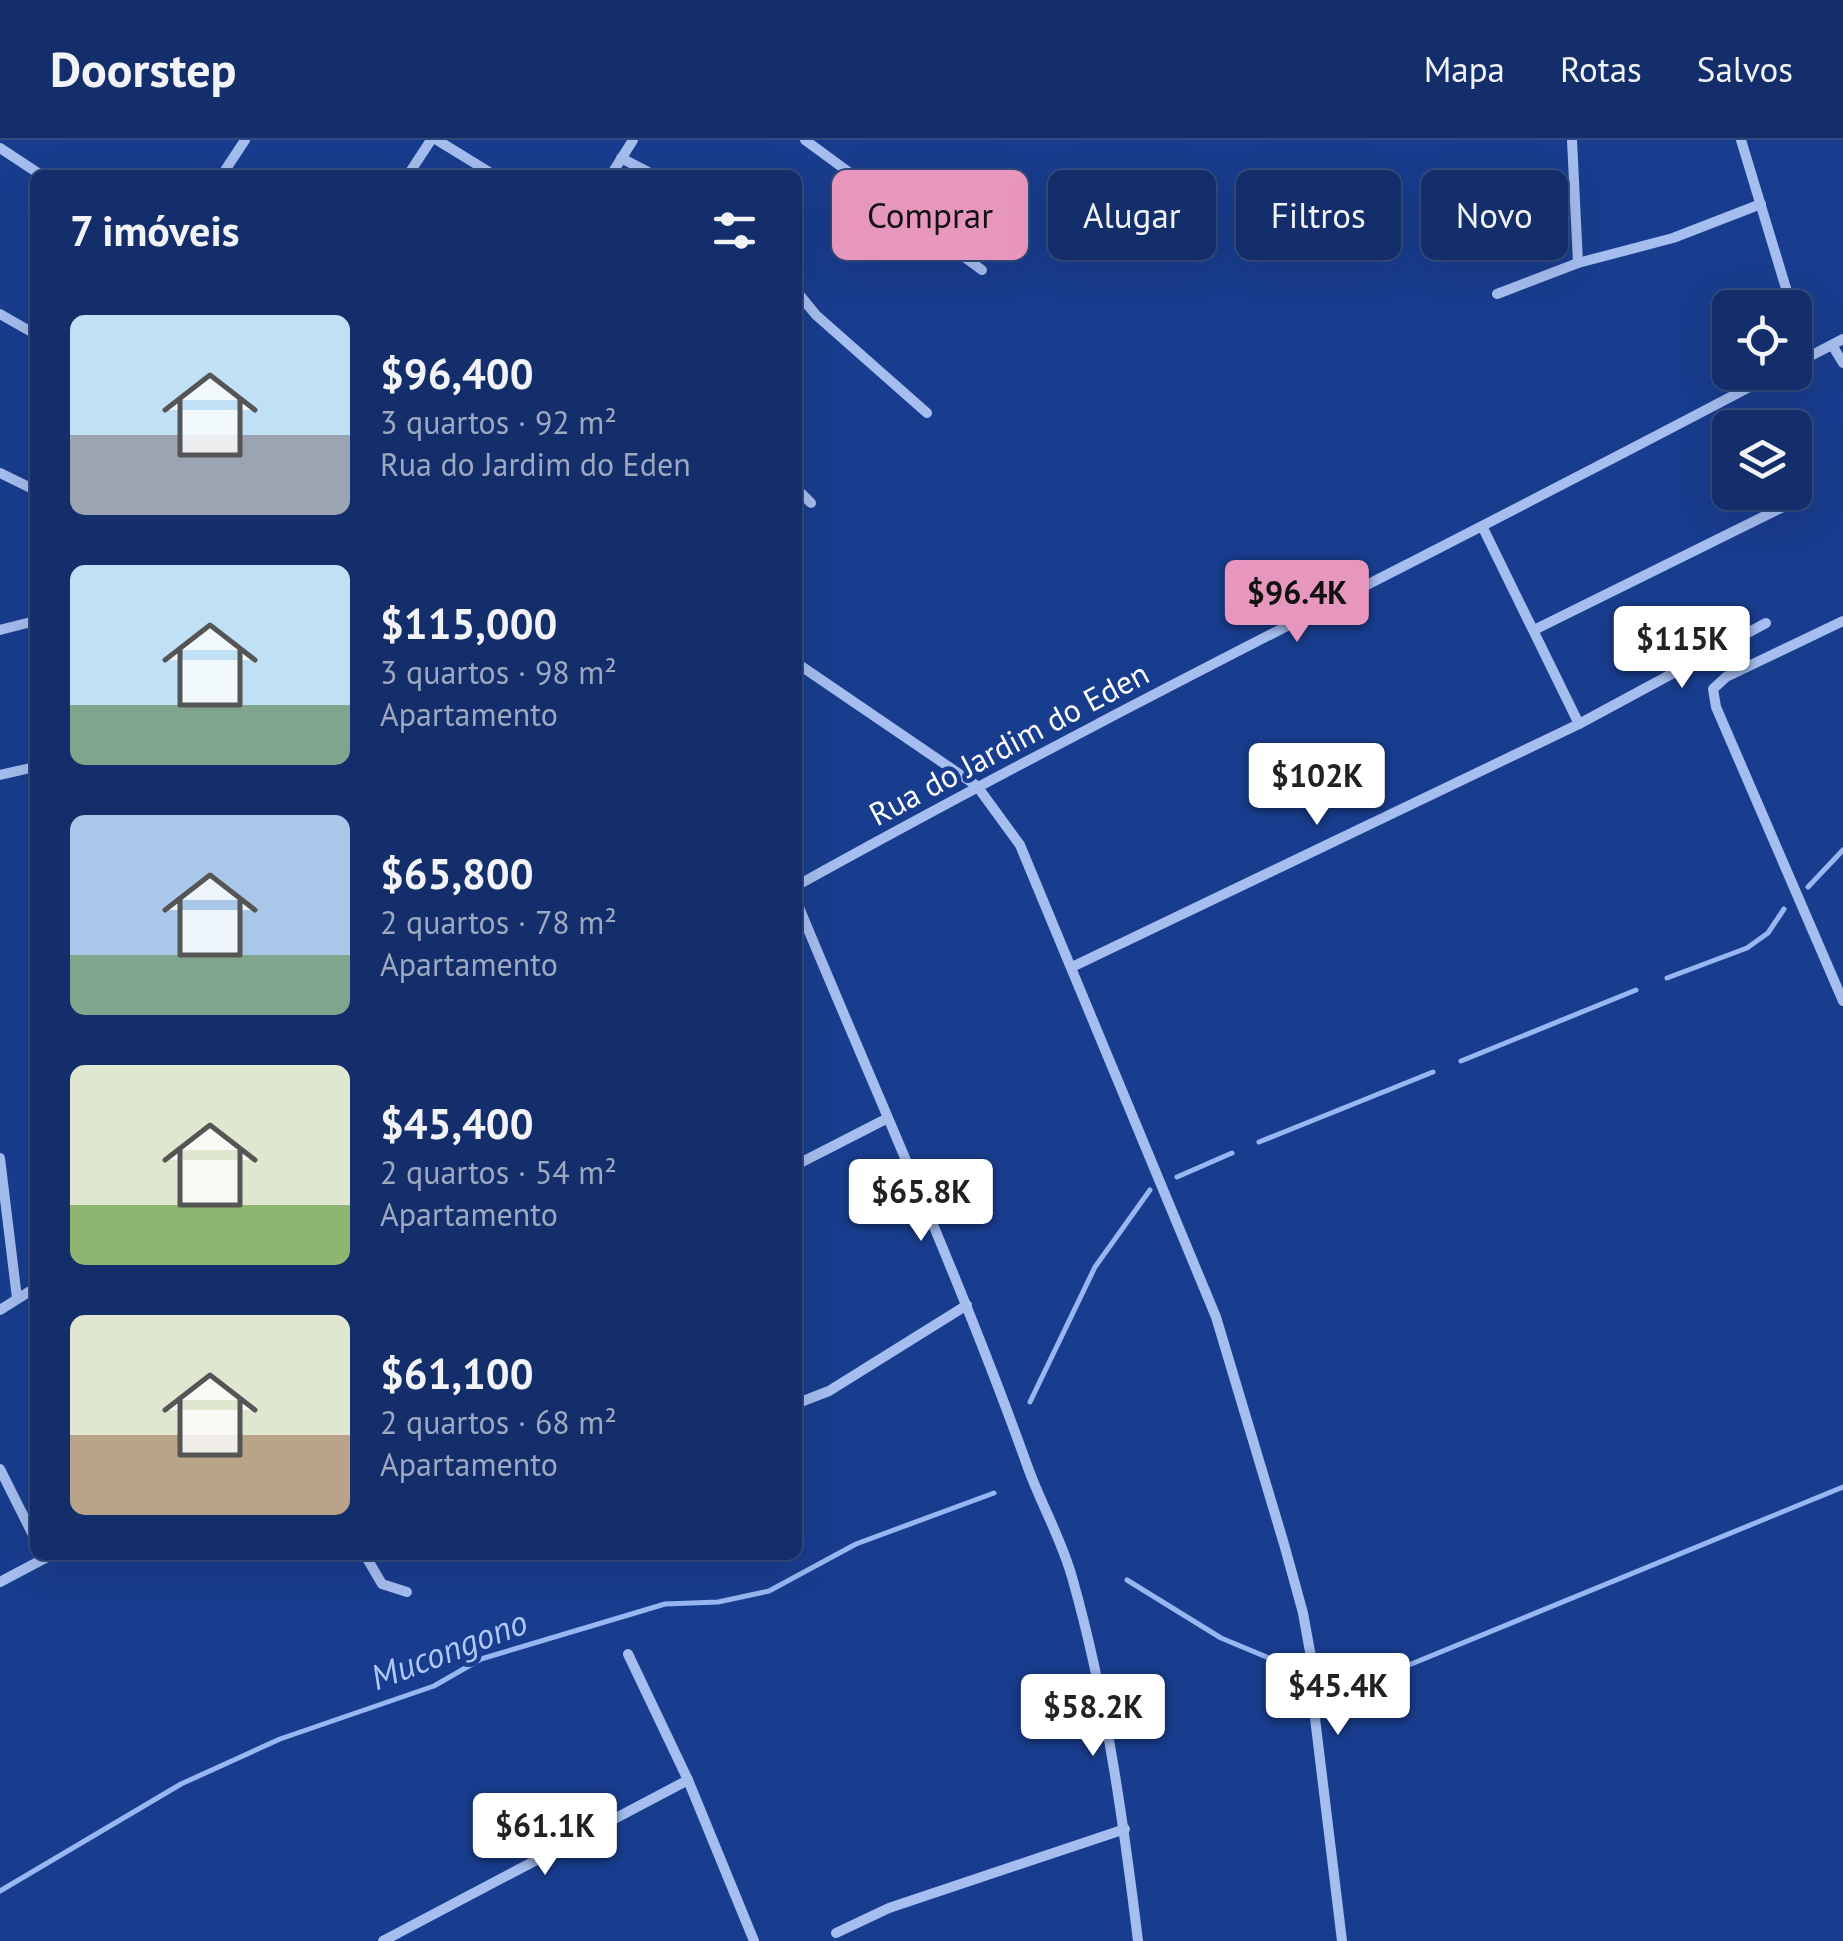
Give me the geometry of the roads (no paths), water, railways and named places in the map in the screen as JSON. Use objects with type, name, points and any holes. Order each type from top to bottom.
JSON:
[{"type":"street","points":[[225,170],[246,140]]},
{"type":"street","points":[[412,170],[434,140],[485,170]]},
{"type":"street","points":[[614,170],[633,140]]},
{"type":"street","points":[[804,140],[982,270]]},
{"type":"street","points":[[1572,140],[1578,263]]},
{"type":"street","points":[[1741,140],[1787,290]]},
{"type":"street","points":[[0,148],[34,170]]},
{"type":"street","points":[[622,158],[645,170]]},
{"type":"street","points":[[1497,294],[1578,263],[1674,238],[1761,204]]},
{"type":"street","points":[[802,297],[816,315],[927,413]]},
{"type":"street","points":[[0,314],[30,331]]},
{"type":"street","points":[[1812,355],[1838,342],[1843,363]]},
{"type":"street","name":"Rua do Jardim do Eden","points":[[802,883],[977,786],[1744,390]]},
{"type":"street","points":[[0,473],[30,488]]},
{"type":"street","points":[[802,494],[811,503]]},
{"type":"street","points":[[1534,630],[1775,510]]},
{"type":"street","points":[[1483,528],[1579,724]]},
{"type":"street","points":[[1842,993],[1716,707],[1713,688],[1843,621]]},
{"type":"street","points":[[0,630],[30,622]]},
{"type":"street","points":[[1072,967],[1579,724],[1766,623]]},
{"type":"street","points":[[802,667],[977,786],[1020,845],[1072,967],[1216,1317],[1294,1577],[1315,1679],[1315,1718],[1342,1941]]},
{"type":"street","points":[[802,677],[810,672]]},
{"type":"street","points":[[0,775],[30,768]]},
{"type":"street","points":[[802,915],[886,1119],[936,1225],[1071,1572],[1106,1710],[1138,1941]]},
{"type":"street","points":[[802,1162],[886,1119]]},
{"type":"street","points":[[0,1158],[18,1298]]},
{"type":"street","points":[[0,1310],[30,1291]]},
{"type":"street","points":[[802,1401],[829,1391],[967,1305]]},
{"type":"street","points":[[0,1469],[30,1529]]},
{"type":"street","points":[[0,1582],[39,1560]]},
{"type":"street","points":[[368,1560],[382,1584],[407,1592]]},
{"type":"street","points":[[628,1654],[688,1780],[754,1941]]},
{"type":"street","points":[[384,1941],[688,1780]]},
{"type":"street","points":[[836,1932],[889,1908],[1124,1830]]},
{"type":"waterway","name":"Mucongono","points":[[1808,887],[1843,850]]},
{"type":"waterway","name":"Mucongono","points":[[1667,978],[1747,948],[1768,933],[1784,909]]},
{"type":"waterway","name":"Mucongono","points":[[1461,1061],[1636,990]]},
{"type":"waterway","name":"Mucongono","points":[[1259,1142],[1433,1072]]},
{"type":"waterway","name":"Mucongono","points":[[1177,1177],[1232,1153]]},
{"type":"waterway","name":"Mucongono","points":[[1030,1402],[1095,1267],[1150,1190]]},
{"type":"waterway","points":[[1327,1680],[1351,1683],[1382,1676],[1843,1487]]},
{"type":"waterway","name":"Mucongono","points":[[0,1891],[181,1784],[280,1739],[434,1686],[481,1659],[665,1604],[718,1602],[769,1591],[856,1544],[994,1493]]},
{"type":"waterway","points":[[1127,1580],[1221,1638],[1300,1671]]}]
